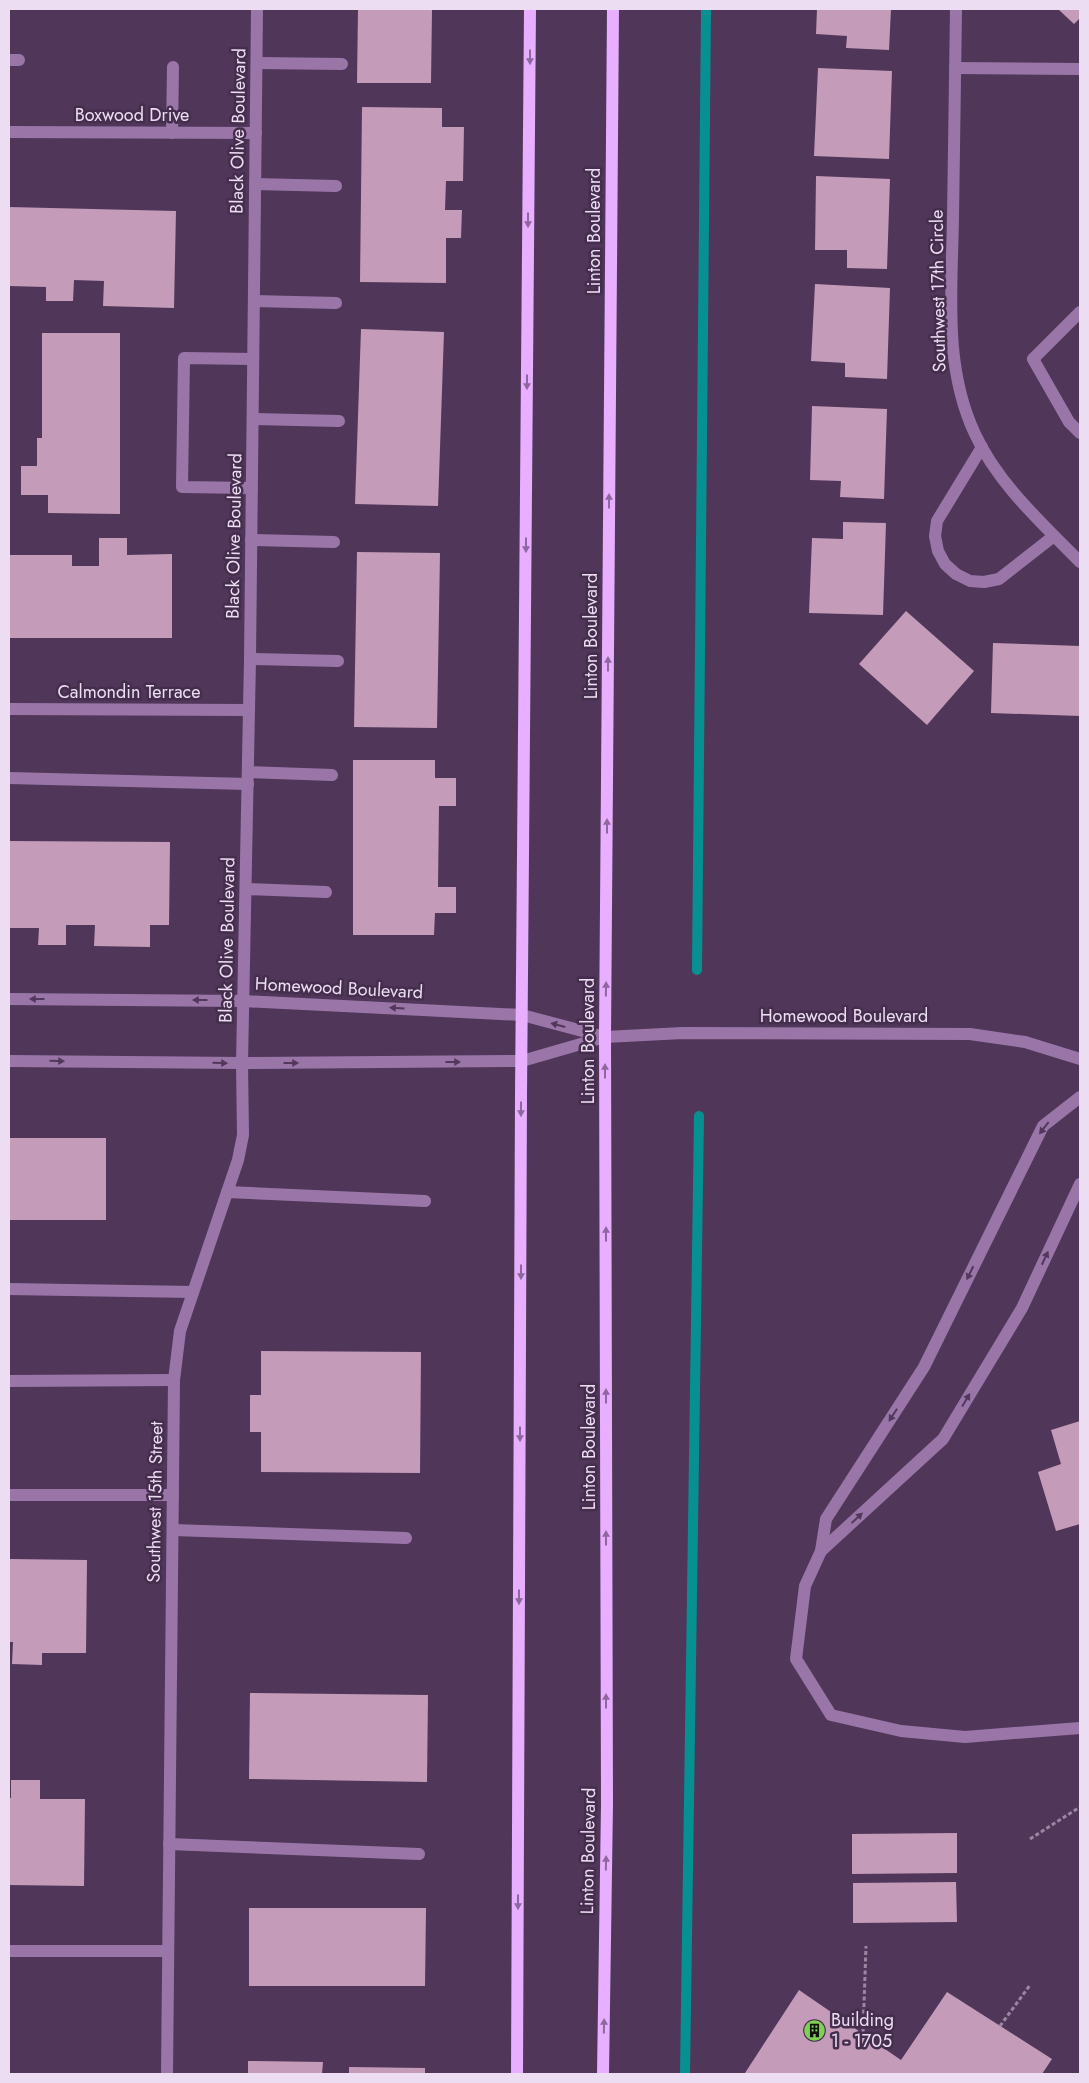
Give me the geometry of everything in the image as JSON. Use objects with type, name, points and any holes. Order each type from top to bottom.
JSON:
[{"type":"main road","points":[[517,2074],[522,1015],[530,9]]},
{"type":"main road","name":"Linton Boulevard","points":[[603,2074],[607,1804],[605,1038],[613,9]]},
{"type":"street","name":"Black Olive Boulevard","points":[[242,1063],[250,659],[257,9]]},
{"type":"street","name":"Southwest 17th Circle","points":[[956,9],[953,356],[957,383],[965,410],[988,459],[1021,501],[1080,562]]},
{"type":"street","points":[[257,63],[342,64]]},
{"type":"street","points":[[172,133],[173,67]]},
{"type":"street","points":[[955,68],[1080,69]]},
{"type":"street","name":"Boxwood Drive","points":[[9,132],[256,133]]},
{"type":"street","points":[[255,184],[336,186]]},
{"type":"street","points":[[254,301],[336,303]]},
{"type":"street","points":[[1080,312],[1032,359],[1069,422],[1080,433]]},
{"type":"street","points":[[252,488],[182,487],[184,358],[253,359]]},
{"type":"street","points":[[253,418],[339,420]]},
{"type":"street","points":[[982,446],[937,521],[935,536],[938,551],[945,564],[956,574],[970,580],[984,582],[999,578],[1054,536]]},
{"type":"street","points":[[251,540],[334,542]]},
{"type":"street","points":[[250,659],[338,661]]},
{"type":"street","name":"Calmondin Terrace","points":[[9,709],[249,710]]},
{"type":"street","points":[[9,778],[248,778],[332,774]]},
{"type":"street","points":[[246,889],[326,892]]},
{"type":"street","name":"Homewood Boulevard","points":[[9,999],[243,1000],[522,1015],[605,1038]]},
{"type":"street","name":"Homewood Boulevard","points":[[9,1061],[242,1063],[522,1060],[605,1038],[683,1033],[970,1034],[1025,1042],[1080,1059]]},
{"type":"street","name":"Southwest 15th Street","points":[[167,2074],[174,1380],[180,1331],[238,1160],[243,1135],[242,1063]]},
{"type":"street","points":[[1080,1096],[1043,1126],[924,1366],[826,1519],[821,1552],[805,1586],[796,1659],[832,1715],[902,1731],[965,1737],[1080,1728]]},
{"type":"street","points":[[821,1552],[943,1439],[1022,1308],[1080,1184]]},
{"type":"street","points":[[227,1192],[425,1201]]},
{"type":"street","points":[[9,1289],[193,1292]]},
{"type":"street","points":[[9,1381],[174,1380]]},
{"type":"street","points":[[9,1495],[173,1495]]},
{"type":"street","points":[[173,1530],[406,1538]]},
{"type":"street","points":[[170,1844],[419,1854]]},
{"type":"street","points":[[9,1951],[168,1951]]},
{"type":"path","points":[[1030,1839],[1080,1806]]},
{"type":"path","points":[[863,2033],[866,1946]]},
{"type":"path","points":[[1000,2026],[1030,1985]]},
{"type":"building","points":[[358,9],[432,9],[431,83],[357,83]]},
{"type":"building","points":[[817,9],[891,9],[889,50],[846,48],[847,36],[816,34]]},
{"type":"building","points":[[1058,9],[1080,9],[1080,18],[1074,24]]},
{"type":"building","points":[[818,68],[892,71],[889,159],[814,156]]},
{"type":"building","points":[[362,107],[442,108],[442,127],[464,127],[463,181],[446,181],[445,210],[462,210],[461,238],[446,238],[446,283],[360,282]]},
{"type":"building","points":[[816,176],[890,179],[887,269],[847,268],[847,250],[815,250]]},
{"type":"building","points":[[9,207],[176,211],[174,308],[103,306],[104,281],[74,280],[73,301],[46,301],[46,287],[9,286]]},
{"type":"building","points":[[815,284],[890,288],[887,379],[845,377],[845,363],[811,361]]},
{"type":"building","points":[[361,329],[444,332],[438,506],[355,504]]},
{"type":"building","points":[[42,333],[120,333],[120,514],[48,513],[48,495],[21,495],[21,466],[37,466],[37,438],[42,438]]},
{"type":"building","points":[[812,406],[887,409],[884,499],[840,497],[841,481],[810,480]]},
{"type":"building","points":[[843,522],[886,523],[883,615],[809,613],[812,538],[843,539]]},
{"type":"building","points":[[99,538],[127,538],[127,555],[172,554],[172,638],[9,638],[9,555],[72,555],[72,566],[99,566]]},
{"type":"building","points":[[357,552],[440,553],[437,728],[354,727]]},
{"type":"building","points":[[906,611],[974,671],[927,725],[859,664]]},
{"type":"building","points":[[993,643],[1080,646],[1080,716],[991,713]]},
{"type":"building","points":[[353,760],[435,760],[435,778],[456,778],[456,806],[439,806],[438,887],[456,887],[456,913],[435,913],[434,935],[353,935]]},
{"type":"building","points":[[9,841],[170,842],[169,925],[150,925],[150,947],[94,946],[95,925],[66,925],[66,945],[38,945],[39,928],[9,928]]},
{"type":"building","points":[[9,1138],[106,1138],[106,1220],[9,1220]]},
{"type":"building","points":[[261,1351],[421,1352],[420,1473],[261,1472],[261,1432],[250,1432],[250,1395],[261,1395]]},
{"type":"building","points":[[1080,1421],[1080,1524],[1056,1531],[1038,1472],[1061,1464],[1051,1430]]},
{"type":"building","points":[[9,1559],[87,1560],[86,1653],[42,1653],[42,1665],[12,1664],[13,1642],[9,1642]]},
{"type":"building","points":[[250,1693],[428,1695],[427,1782],[249,1779]]},
{"type":"building","points":[[11,1780],[40,1780],[40,1799],[85,1799],[84,1886],[9,1885],[9,1798],[11,1798]]},
{"type":"building","points":[[957,1833],[957,1873],[852,1874],[852,1834]]},
{"type":"building","points":[[956,1882],[957,1922],[853,1923],[853,1883]]},
{"type":"building","points":[[249,1908],[426,1908],[425,1986],[249,1986]]},
{"type":"building","name":"Building 1 - 1705","points":[[799,1990],[901,2060],[947,1992],[1052,2059],[1042,2074],[746,2074]]},
{"type":"building","points":[[248,2061],[323,2062],[322,2074],[248,2074]]},
{"type":"building","points":[[349,2067],[425,2068],[425,2074],[349,2074]]},
{"type":"waterway","points":[[697,970],[706,9]]},
{"type":"waterway","points":[[685,2074],[699,1116]]},
{"type":"place","name":"Building 1 - 1705","points":[[815,2030]]}]
